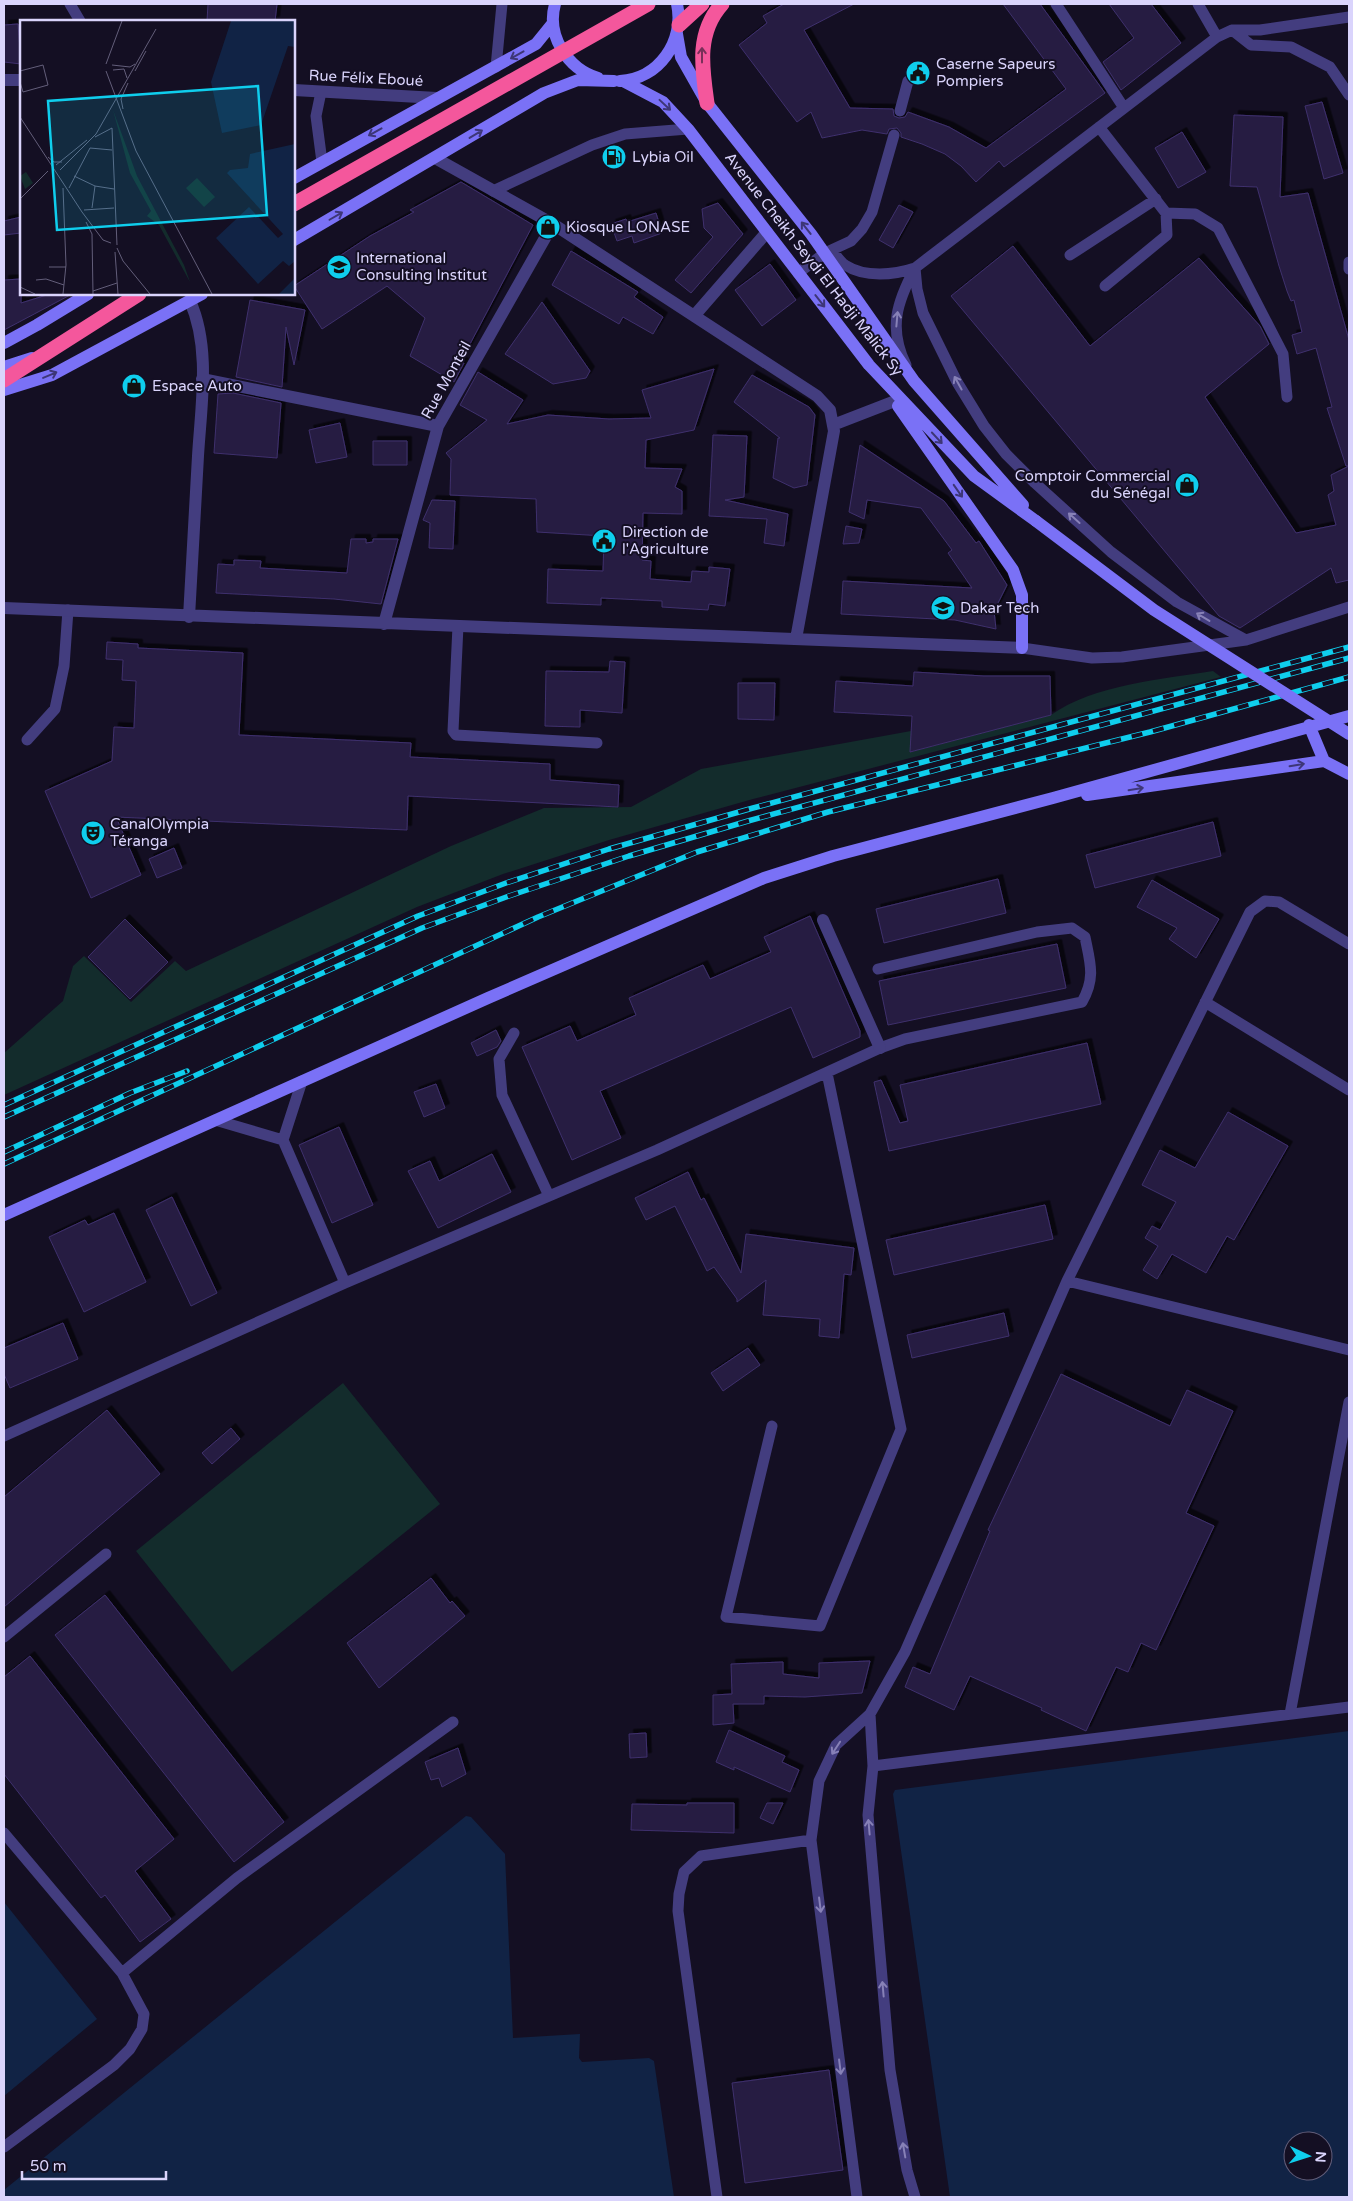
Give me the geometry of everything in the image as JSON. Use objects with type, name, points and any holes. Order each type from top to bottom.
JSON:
[{"type":"highway","points":[[295,203],[648,4]]},
{"type":"highway","points":[[678,30],[702,4]]},
{"type":"highway","points":[[707,103],[702,53],[704,36],[710,20],[722,4]]},
{"type":"highway","points":[[4,380],[137,295]]},
{"type":"street","points":[[555,4],[553,23],[559,45],[572,64],[591,76],[618,81]]},
{"type":"street","name":"Avenue Cheikh Seydi El Hadji Malick Sy","points":[[677,4],[681,57],[707,103],[829,252],[914,381],[1036,521]]},
{"type":"street","points":[[295,177],[536,44],[553,23]]},
{"type":"street","points":[[295,239],[544,93],[578,80],[618,81],[647,74],[666,57],[678,30]]},
{"type":"street","points":[[4,80],[20,80]]},
{"type":"street","name":"Avenue Cheikh Seydi El Hadji Malick Sy","points":[[618,81],[663,102],[688,129],[869,365],[974,476],[1036,521]]},
{"type":"street","name":"Rue Félix Eboué","points":[[295,90],[437,98]]},
{"type":"street","points":[[435,158],[553,224],[817,396],[830,410],[834,431],[796,639]]},
{"type":"street","name":"Rue Monteil","points":[[384,624],[438,426],[553,224]]},
{"type":"street","points":[[694,316],[767,232]]},
{"type":"street","points":[[4,342],[37,325],[86,295]]},
{"type":"street","points":[[4,390],[52,376],[200,295]]},
{"type":"street","points":[[189,617],[202,380],[201,338],[197,318],[190,301]]},
{"type":"street","points":[[4,367],[40,357]]},
{"type":"street","points":[[4,608],[189,617],[1022,648],[1022,595],[1013,570],[869,365]]},
{"type":"street","points":[[202,380],[438,426]]},
{"type":"street","points":[[833,425],[895,401]]},
{"type":"street","points":[[1036,521],[1154,610],[1349,734]]},
{"type":"street","points":[[4,1215],[302,1081],[764,878],[833,856],[1053,798],[1309,725],[1349,716]]},
{"type":"street","points":[[1309,725],[1324,760],[1349,774]]},
{"type":"street","points":[[1053,798],[1110,792],[1324,760]]},
{"type":"street","points":[[823,920],[880,1048]]},
{"type":"lane","points":[[70,4],[79,20]]},
{"type":"lane","points":[[496,67],[502,4]]},
{"type":"lane","points":[[1056,4],[1124,108]]},
{"type":"lane","points":[[1198,4],[1217,37]]},
{"type":"lane","points":[[914,381],[902,358],[896,335],[896,325],[901,295],[915,268],[1217,37],[1232,30],[1260,30],[1349,17]]},
{"type":"lane","points":[[1232,30],[1251,45],[1291,47],[1330,67],[1349,95]]},
{"type":"lane","points":[[900,111],[908,81]]},
{"type":"lane","points":[[321,92],[316,116],[322,162]]},
{"type":"lane","points":[[1099,127],[1166,212],[1167,235],[1105,286]]},
{"type":"lane","points":[[493,191],[592,145],[625,134],[688,129]]},
{"type":"lane","points":[[798,273],[829,252],[851,241],[862,230],[872,212],[894,135]]},
{"type":"lane","points":[[1070,255],[1156,199]]},
{"type":"lane","points":[[1166,212],[1195,214],[1218,228],[1283,354],[1287,397]]},
{"type":"lane","points":[[829,252],[843,264],[856,271],[887,274],[915,268]]},
{"type":"lane","points":[[1349,262],[1349,269]]},
{"type":"lane","points":[[915,268],[917,288],[923,312],[957,382],[984,426],[1006,454],[1111,552],[1177,602],[1246,640]]},
{"type":"lane","points":[[1022,648],[1092,658],[1122,657],[1246,640],[1349,608]]},
{"type":"lane","points":[[28,740],[54,709],[64,666],[68,610]]},
{"type":"lane","points":[[458,626],[454,731],[456,735],[597,743]]},
{"type":"lane","points":[[857,2197],[811,1840],[819,1781],[836,1745],[870,1714],[905,1652],[1067,1281],[1250,912],[1265,901],[1278,902],[1349,944]]},
{"type":"lane","points":[[4,1436],[345,1283],[657,1150],[880,1048],[906,1039],[1082,1002],[1090,988],[1091,965],[1085,937],[1072,928],[1037,932],[878,969]]},
{"type":"lane","points":[[1205,1002],[1349,1090]]},
{"type":"lane","points":[[514,1033],[499,1059],[502,1096],[549,1196]]},
{"type":"lane","points":[[772,1426],[726,1617],[820,1626],[901,1429],[827,1072]]},
{"type":"lane","points":[[302,1081],[283,1140],[345,1283]]},
{"type":"lane","points":[[215,1120],[283,1140]]},
{"type":"lane","points":[[1067,1281],[1349,1350]]},
{"type":"lane","points":[[1290,1714],[1349,1402]]},
{"type":"lane","points":[[4,1637],[106,1554]]},
{"type":"lane","points":[[873,1766],[1349,1707]]},
{"type":"lane","points":[[870,1714],[873,1766],[868,1815],[890,2070],[907,2170],[915,2197]]},
{"type":"lane","points":[[122,1973],[237,1878],[453,1722]]},
{"type":"lane","points":[[4,1833],[122,1973],[144,2014],[142,2029],[130,2049],[114,2065],[4,2147]]},
{"type":"lane","points":[[717,2197],[678,1911],[678,1894],[684,1872],[701,1856],[811,1840]]},
{"type":"green space","points":[[1213,671],[1221,677],[753,799],[609,840],[503,874],[417,907],[4,1095],[4,1053],[63,1001],[73,966],[84,956],[131,1002],[175,961],[186,971],[451,846],[544,808],[631,807],[701,769],[911,731],[911,752],[1051,715],[1068,705],[1108,690]]},
{"type":"green space","points":[[343,1383],[440,1504],[232,1672],[136,1551]]},
{"type":"water","points":[[1349,1731],[1349,2197],[950,2197],[893,1794],[895,1790]]},
{"type":"water","points":[[466,1816],[471,1817],[505,1854],[513,2038],[580,2034],[579,2058],[582,2062],[649,2058],[654,2061],[674,2197],[4,2197],[4,2190]]},
{"type":"water","points":[[4,1902],[97,2019],[4,2096]]},
{"type":"building","points":[[208,4],[277,4],[275,20],[207,20]]},
{"type":"building","points":[[784,4],[854,4],[804,30],[850,108],[893,109],[894,116],[899,118],[905,117],[908,112],[949,127],[986,148],[1066,89],[1003,4],[1040,4],[1105,93],[1004,167],[999,161],[976,182],[961,166],[945,154],[901,137],[901,133],[897,128],[889,129],[887,134],[862,130],[822,138],[811,112],[797,122],[739,45],[767,23],[763,16]]},
{"type":"building","points":[[1109,4],[1151,4],[1181,43],[1121,90],[1103,62],[1134,38]]},
{"type":"building","points":[[18,24],[20,64],[4,62],[4,25]]},
{"type":"building","points":[[1322,102],[1343,173],[1324,179],[1305,106]]},
{"type":"building","points":[[1234,115],[1283,117],[1280,197],[1308,193],[1349,340],[1349,466],[1346,466],[1327,408],[1332,407],[1316,348],[1297,354],[1292,335],[1302,332],[1294,300],[1291,301],[1279,266],[1257,187],[1230,186]]},
{"type":"building","points":[[1182,132],[1206,172],[1178,188],[1155,148]]},
{"type":"building","points":[[461,182],[533,225],[461,361],[464,363],[454,382],[410,356],[425,318],[387,286],[322,329],[295,288],[295,285],[370,236],[414,212],[410,210]]},
{"type":"building","points":[[718,203],[743,234],[691,293],[675,280],[713,237],[704,228],[702,209]]},
{"type":"building","points":[[899,205],[913,212],[893,248],[879,240]]},
{"type":"building","points":[[656,213],[662,233],[634,243],[632,236],[617,241],[611,224],[626,219],[627,222]]},
{"type":"building","points":[[20,217],[20,233],[4,235],[4,221]]},
{"type":"building","name":"Comptoir Commercial du Sénégal","points":[[1013,246],[1090,346],[1199,258],[1260,326],[1269,344],[1205,397],[1296,533],[1336,525],[1328,495],[1334,491],[1331,475],[1349,466],[1349,580],[1336,583],[1331,568],[1240,628],[1219,616],[951,296]]},
{"type":"building","points":[[571,251],[638,292],[634,297],[663,317],[653,334],[623,317],[619,324],[552,285]]},
{"type":"building","points":[[770,264],[796,300],[762,326],[735,290]]},
{"type":"building","points":[[20,279],[21,303],[47,295],[70,295],[4,330],[4,280]]},
{"type":"building","points":[[250,300],[305,310],[294,365],[286,327],[282,387],[236,377]]},
{"type":"building","points":[[542,302],[590,371],[586,378],[553,384],[505,354]]},
{"type":"building","points":[[714,369],[694,430],[646,440],[645,468],[682,469],[675,487],[682,491],[682,514],[643,513],[642,560],[651,561],[650,579],[691,582],[692,571],[709,572],[709,567],[730,569],[725,606],[709,604],[708,610],[662,607],[662,601],[601,598],[601,605],[547,603],[548,569],[603,571],[604,536],[537,532],[536,499],[450,495],[451,459],[446,453],[487,420],[460,405],[478,372],[523,400],[507,424],[548,415],[609,419],[651,418],[642,390]]},
{"type":"building","points":[[752,375],[809,407],[815,415],[807,485],[794,488],[773,478],[778,438],[780,438],[734,402]]},
{"type":"building","points":[[233,393],[281,403],[277,458],[214,453],[218,394]]},
{"type":"building","points":[[340,423],[347,457],[316,463],[309,430]]},
{"type":"building","points":[[713,435],[747,436],[744,497],[725,500],[788,514],[784,546],[764,543],[767,519],[709,516]]},
{"type":"building","points":[[373,441],[407,441],[407,465],[373,465]]},
{"type":"building","points":[[860,445],[944,501],[976,543],[979,541],[1007,585],[994,611],[996,629],[955,620],[841,614],[843,581],[972,588],[948,553],[952,550],[921,508],[867,500],[864,519],[849,512]]},
{"type":"building","points":[[432,500],[455,501],[453,549],[429,548],[430,523],[423,520]]},
{"type":"building","points":[[846,526],[862,529],[859,543],[843,544]]},
{"type":"building","points":[[351,539],[366,539],[366,543],[373,542],[373,539],[398,539],[381,604],[334,599],[216,593],[218,564],[234,565],[234,560],[261,561],[260,568],[347,573]]},
{"type":"building","points":[[107,642],[138,644],[138,648],[243,653],[239,735],[411,743],[410,757],[550,764],[550,780],[619,785],[618,807],[408,796],[407,830],[116,817],[141,875],[91,898],[45,791],[112,761],[114,727],[134,728],[136,681],[122,680],[123,660],[106,659]]},
{"type":"building","points":[[610,661],[625,662],[622,713],[580,710],[580,727],[545,726],[546,671],[609,672]]},
{"type":"building","points":[[914,672],[984,676],[1050,676],[1051,715],[910,752],[912,716],[834,712],[836,681],[913,686]]},
{"type":"building","points":[[738,683],[775,683],[774,720],[738,719]]},
{"type":"building","points":[[1213,822],[1221,856],[1095,888],[1086,855]]},
{"type":"building","points":[[174,848],[182,868],[157,878],[149,859]]},
{"type":"building","points":[[998,879],[1006,913],[884,943],[876,909]]},
{"type":"building","points":[[1152,880],[1219,919],[1196,958],[1169,939],[1177,928],[1137,907]]},
{"type":"building","points":[[810,916],[860,1031],[860,1037],[813,1058],[791,1007],[600,1091],[621,1138],[572,1160],[522,1047],[570,1026],[577,1041],[636,1015],[629,998],[703,965],[710,979],[771,952],[764,937]]},
{"type":"building","points":[[125,919],[168,962],[130,999],[88,957]]},
{"type":"building","points":[[1057,944],[1066,988],[888,1025],[879,981]]},
{"type":"building","points":[[496,1030],[501,1041],[497,1047],[477,1056],[471,1043]]},
{"type":"building","points":[[1087,1043],[1101,1104],[889,1151],[874,1082],[881,1080],[900,1123],[908,1121],[900,1085]]},
{"type":"building","points":[[436,1084],[445,1108],[424,1117],[414,1092]]},
{"type":"building","points":[[1228,1112],[1288,1146],[1234,1240],[1227,1236],[1206,1273],[1172,1254],[1157,1279],[1143,1270],[1158,1246],[1145,1238],[1152,1226],[1160,1230],[1176,1202],[1142,1185],[1160,1150],[1195,1168]]},
{"type":"building","points":[[339,1127],[373,1205],[332,1223],[299,1145]]},
{"type":"building","points":[[492,1154],[511,1192],[438,1228],[408,1171],[430,1161],[439,1181]]},
{"type":"building","points":[[688,1172],[701,1200],[704,1198],[741,1273],[746,1234],[854,1248],[851,1275],[844,1274],[839,1338],[819,1336],[820,1319],[763,1315],[766,1280],[737,1302],[737,1299],[714,1267],[707,1271],[675,1206],[646,1220],[635,1198]]},
{"type":"building","points":[[172,1197],[217,1293],[191,1306],[146,1210]]},
{"type":"building","points":[[1045,1205],[1053,1239],[894,1275],[886,1240]]},
{"type":"building","points":[[114,1213],[146,1282],[84,1312],[49,1237],[85,1220],[88,1225]]},
{"type":"building","points":[[1004,1313],[1009,1336],[912,1358],[907,1335]]},
{"type":"building","points":[[63,1323],[78,1359],[10,1388],[4,1374],[4,1348]]},
{"type":"building","points":[[748,1348],[760,1365],[723,1391],[711,1373]]},
{"type":"building","points":[[1061,1374],[1170,1426],[1187,1390],[1233,1411],[1186,1513],[1214,1526],[1156,1650],[1141,1643],[1128,1672],[1116,1667],[1086,1731],[1041,1710],[1042,1708],[970,1676],[954,1710],[905,1687],[913,1667],[930,1674],[990,1531],[988,1530]]},
{"type":"building","points":[[107,1410],[160,1474],[4,1607],[4,1497]]},
{"type":"building","points":[[231,1428],[240,1439],[212,1464],[202,1453]]},
{"type":"building","points":[[431,1578],[450,1603],[452,1601],[465,1616],[379,1688],[347,1643]]},
{"type":"building","points":[[105,1595],[284,1822],[234,1862],[55,1635]]},
{"type":"building","points":[[30,1656],[174,1839],[135,1871],[171,1919],[140,1942],[105,1895],[101,1898],[4,1774],[4,1677]]},
{"type":"building","points":[[870,1661],[862,1693],[805,1697],[764,1696],[764,1704],[733,1704],[734,1723],[713,1725],[713,1695],[732,1694],[731,1664],[783,1662],[783,1674],[819,1678],[819,1663]]},
{"type":"building","points":[[729,1730],[785,1756],[782,1762],[799,1770],[790,1792],[734,1767],[734,1770],[716,1762]]},
{"type":"building","points":[[646,1733],[647,1757],[630,1758],[629,1734]]},
{"type":"building","points":[[458,1748],[466,1774],[442,1787],[439,1778],[431,1780],[425,1762]]},
{"type":"building","points":[[687,1803],[734,1803],[734,1833],[631,1830],[632,1804],[687,1805]]},
{"type":"building","points":[[767,1803],[783,1803],[773,1824],[760,1818]]},
{"type":"building","points":[[829,2070],[843,2170],[745,2183],[732,2083]]},
{"type":"railway","points":[[4,1105],[418,916],[506,883],[609,849],[753,808],[1349,647]]},
{"type":"railway","points":[[4,1117],[422,928],[509,896],[629,856],[748,821],[1349,658]]},
{"type":"railway","points":[[4,1164],[538,917],[697,852],[828,812],[1150,732],[1349,677]]},
{"type":"railway","points":[[4,1152],[130,1093],[187,1071]]},
{"type":"place","name":"Caserne Sapeurs Pompiers","points":[[918,73]]},
{"type":"place","name":"Lybia Oil","points":[[614,157]]},
{"type":"place","name":"Kiosque LONASE","points":[[548,227]]},
{"type":"place","name":"International Consulting Institut","points":[[339,267]]},
{"type":"place","name":"Espace Auto","points":[[134,386]]},
{"type":"place","name":"Comptoir Commercial du Sénégal","points":[[1187,485]]},
{"type":"place","name":"Direction de l'Agriculture","points":[[604,541]]},
{"type":"place","name":"Dakar Tech","points":[[943,608]]},
{"type":"place","name":"CanalOlympia Téranga","points":[[93,833]]}]
